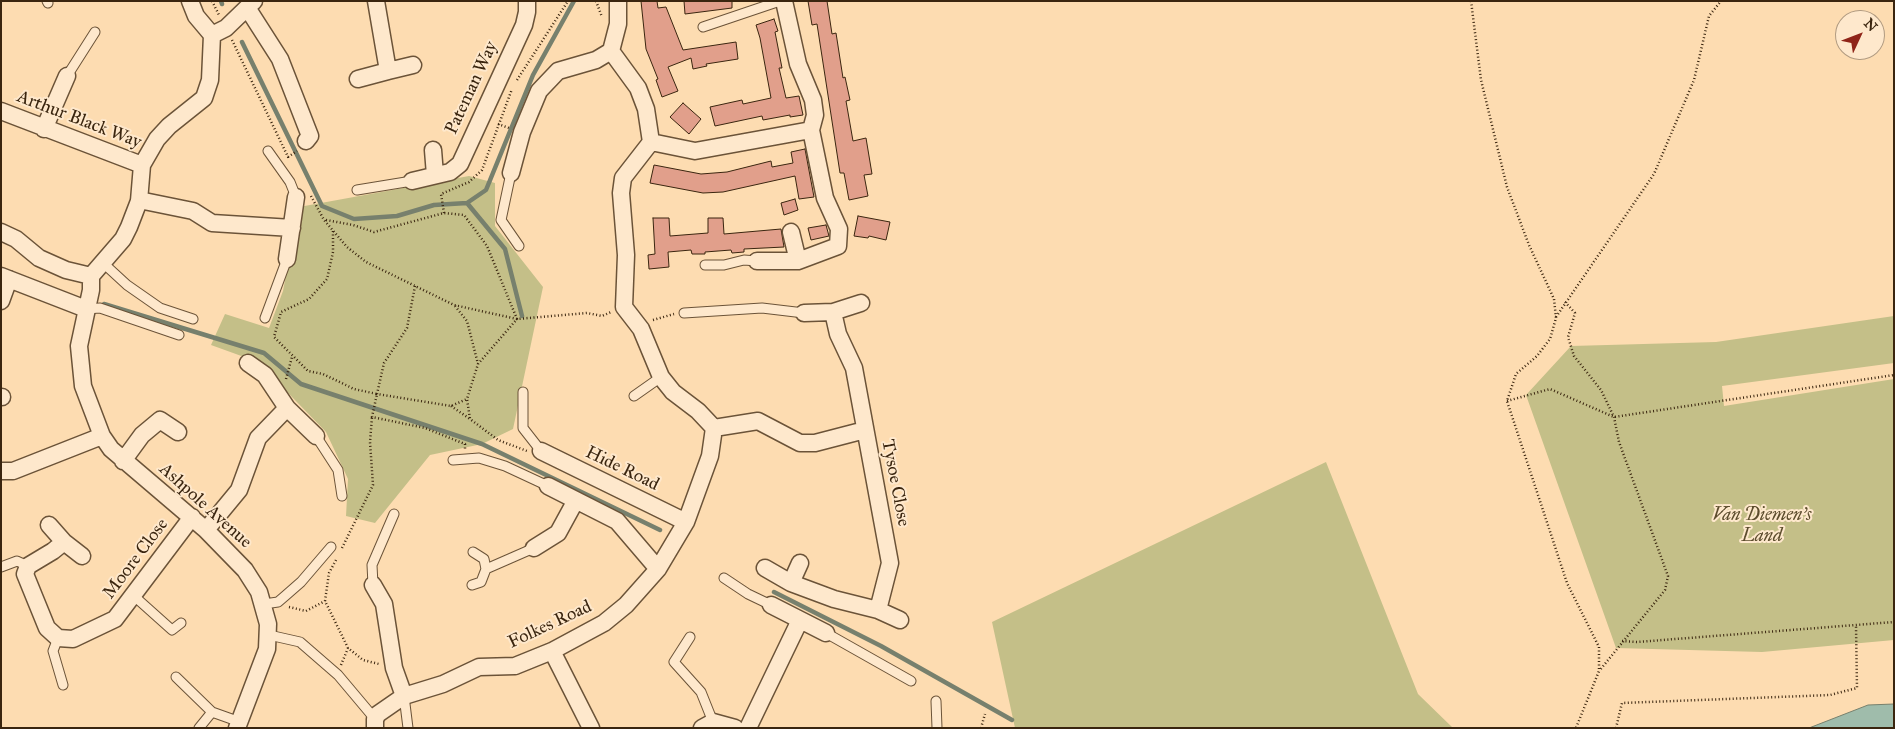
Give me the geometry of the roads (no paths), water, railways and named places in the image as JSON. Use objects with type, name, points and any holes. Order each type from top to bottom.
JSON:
[{"type":"street","points":[[190,1],[196,16],[219,31]]},
{"type":"street","points":[[376,1],[388,72]]},
{"type":"street","name":"Pateman Way","points":[[412,181],[450,172],[460,164],[524,25],[527,1]]},
{"type":"street","points":[[511,173],[522,132],[539,91],[558,71],[596,60],[611,51],[618,24],[618,1]]},
{"type":"street","points":[[756,261],[798,261],[838,246],[839,229],[825,198],[811,130],[816,115],[813,100],[798,64],[782,1]]},
{"type":"street","points":[[1,232],[16,238],[39,258],[66,270],[91,276],[123,239],[139,200],[142,166],[157,140],[169,126],[204,98],[210,80],[219,31],[252,3],[280,59],[310,136],[303,145]]},
{"type":"street","points":[[611,51],[638,88],[646,109],[651,142],[623,178],[621,193],[626,255],[624,307],[642,328],[660,377],[673,392],[698,411],[714,428]]},
{"type":"street","points":[[358,79],[413,65]]},
{"type":"street","points":[[44,129],[66,76]]},
{"type":"street","name":"Arthur Black Way","points":[[1,111],[142,166]]},
{"type":"street","points":[[651,142],[696,151],[811,130]]},
{"type":"street","name":"Pateman Way","points":[[432,150],[435,175]]},
{"type":"street","points":[[287,259],[292,228],[301,193]]},
{"type":"street","points":[[139,200],[193,211],[212,224],[292,228]]},
{"type":"street","points":[[791,232],[798,261]]},
{"type":"street","name":"Ashpole Avenue","points":[[91,276],[91,290],[79,346],[83,386],[102,436],[123,460],[206,530],[253,580],[271,603],[269,634],[263,662],[238,725]]},
{"type":"street","points":[[1,301],[5,278],[86,309]]},
{"type":"street","points":[[804,313],[833,312],[861,303]]},
{"type":"street","points":[[833,312],[838,334],[854,368],[865,430]]},
{"type":"street","points":[[248,363],[265,375],[287,408],[316,436]]},
{"type":"street","points":[[206,530],[239,490],[258,438],[287,408]]},
{"type":"street","points":[[123,460],[142,435],[160,420],[178,432]]},
{"type":"street","name":"Tysoe Close","points":[[714,428],[758,421],[800,443],[815,443],[865,430],[890,563],[878,610]]},
{"type":"street","name":"Folkes Road","points":[[375,723],[384,708],[404,696],[443,684],[479,667],[514,666],[552,651],[604,623],[644,588],[658,569],[686,522],[710,456],[714,428]]},
{"type":"street","points":[[1,471],[13,472],[102,436]]},
{"type":"street","name":"Hide Road","points":[[541,451],[686,522]]},
{"type":"street","points":[[548,486],[617,521],[658,569]]},
{"type":"street","points":[[534,548],[558,533],[576,500]]},
{"type":"street","name":"Moore Close","points":[[58,638],[72,639],[115,620],[192,517]]},
{"type":"street","points":[[49,525],[64,542],[82,556]]},
{"type":"street","points":[[58,638],[47,628],[25,574],[28,566],[53,552],[64,542]]},
{"type":"street","points":[[791,583],[800,564]]},
{"type":"street","points":[[765,568],[791,583],[834,599],[878,610],[900,620]]},
{"type":"street","points":[[373,585],[384,604],[388,619],[394,668],[404,696]]},
{"type":"street","points":[[771,605],[826,634]]},
{"type":"street","points":[[748,728],[800,620]]},
{"type":"street","points":[[552,651],[591,728]]},
{"type":"street","points":[[708,725],[734,728]]},
{"type":"lane","points":[[703,26],[782,1]]},
{"type":"lane","points":[[66,76],[95,32]]},
{"type":"lane","points":[[268,151],[290,182],[301,193]]},
{"type":"lane","points":[[511,173],[501,220],[519,246]]},
{"type":"lane","points":[[357,190],[412,181]]},
{"type":"lane","points":[[265,318],[287,259]]},
{"type":"lane","points":[[705,264],[724,265],[744,260],[756,261]]},
{"type":"lane","points":[[102,262],[128,285],[160,308],[193,319]]},
{"type":"lane","points":[[86,309],[100,308],[178,335]]},
{"type":"lane","points":[[684,314],[762,308],[804,313]]},
{"type":"lane","points":[[634,396],[660,377]]},
{"type":"lane","points":[[523,392],[523,428],[541,451]]},
{"type":"lane","points":[[316,436],[338,470],[342,496]]},
{"type":"lane","points":[[453,460],[478,458],[505,466],[548,486]]},
{"type":"lane","points":[[373,585],[372,565],[394,514]]},
{"type":"lane","points":[[271,603],[301,582],[331,547]]},
{"type":"lane","points":[[486,569],[534,548]]},
{"type":"lane","points":[[472,585],[481,582],[486,569],[484,559],[473,552]]},
{"type":"lane","points":[[1,567],[17,562],[28,566]]},
{"type":"lane","points":[[724,578],[748,594],[771,605]]},
{"type":"lane","points":[[134,596],[172,630],[181,623]]},
{"type":"lane","points":[[269,634],[300,642],[338,675],[375,723]]},
{"type":"lane","points":[[826,634],[911,681]]},
{"type":"lane","points":[[690,637],[674,662],[701,692],[708,725]]},
{"type":"lane","points":[[58,638],[53,651],[62,685]]},
{"type":"lane","points":[[176,677],[212,712],[238,725]]},
{"type":"lane","points":[[404,696],[408,728]]},
{"type":"lane","points":[[936,701],[937,728]]},
{"type":"lane","points":[[199,728],[212,712]]},
{"type":"waterway","points":[[522,316],[505,249],[467,203],[486,190],[533,75],[574,1]]},
{"type":"waterway","points":[[242,42],[322,206],[354,219],[397,216],[434,205],[467,203]]},
{"type":"waterway","points":[[104,304],[264,353],[301,384],[482,444],[660,530]]},
{"type":"waterway","points":[[774,592],[881,646],[1012,720]]},
{"type":"park label","name":"Van Diemen's Land","points":[[1762,526]]}]
